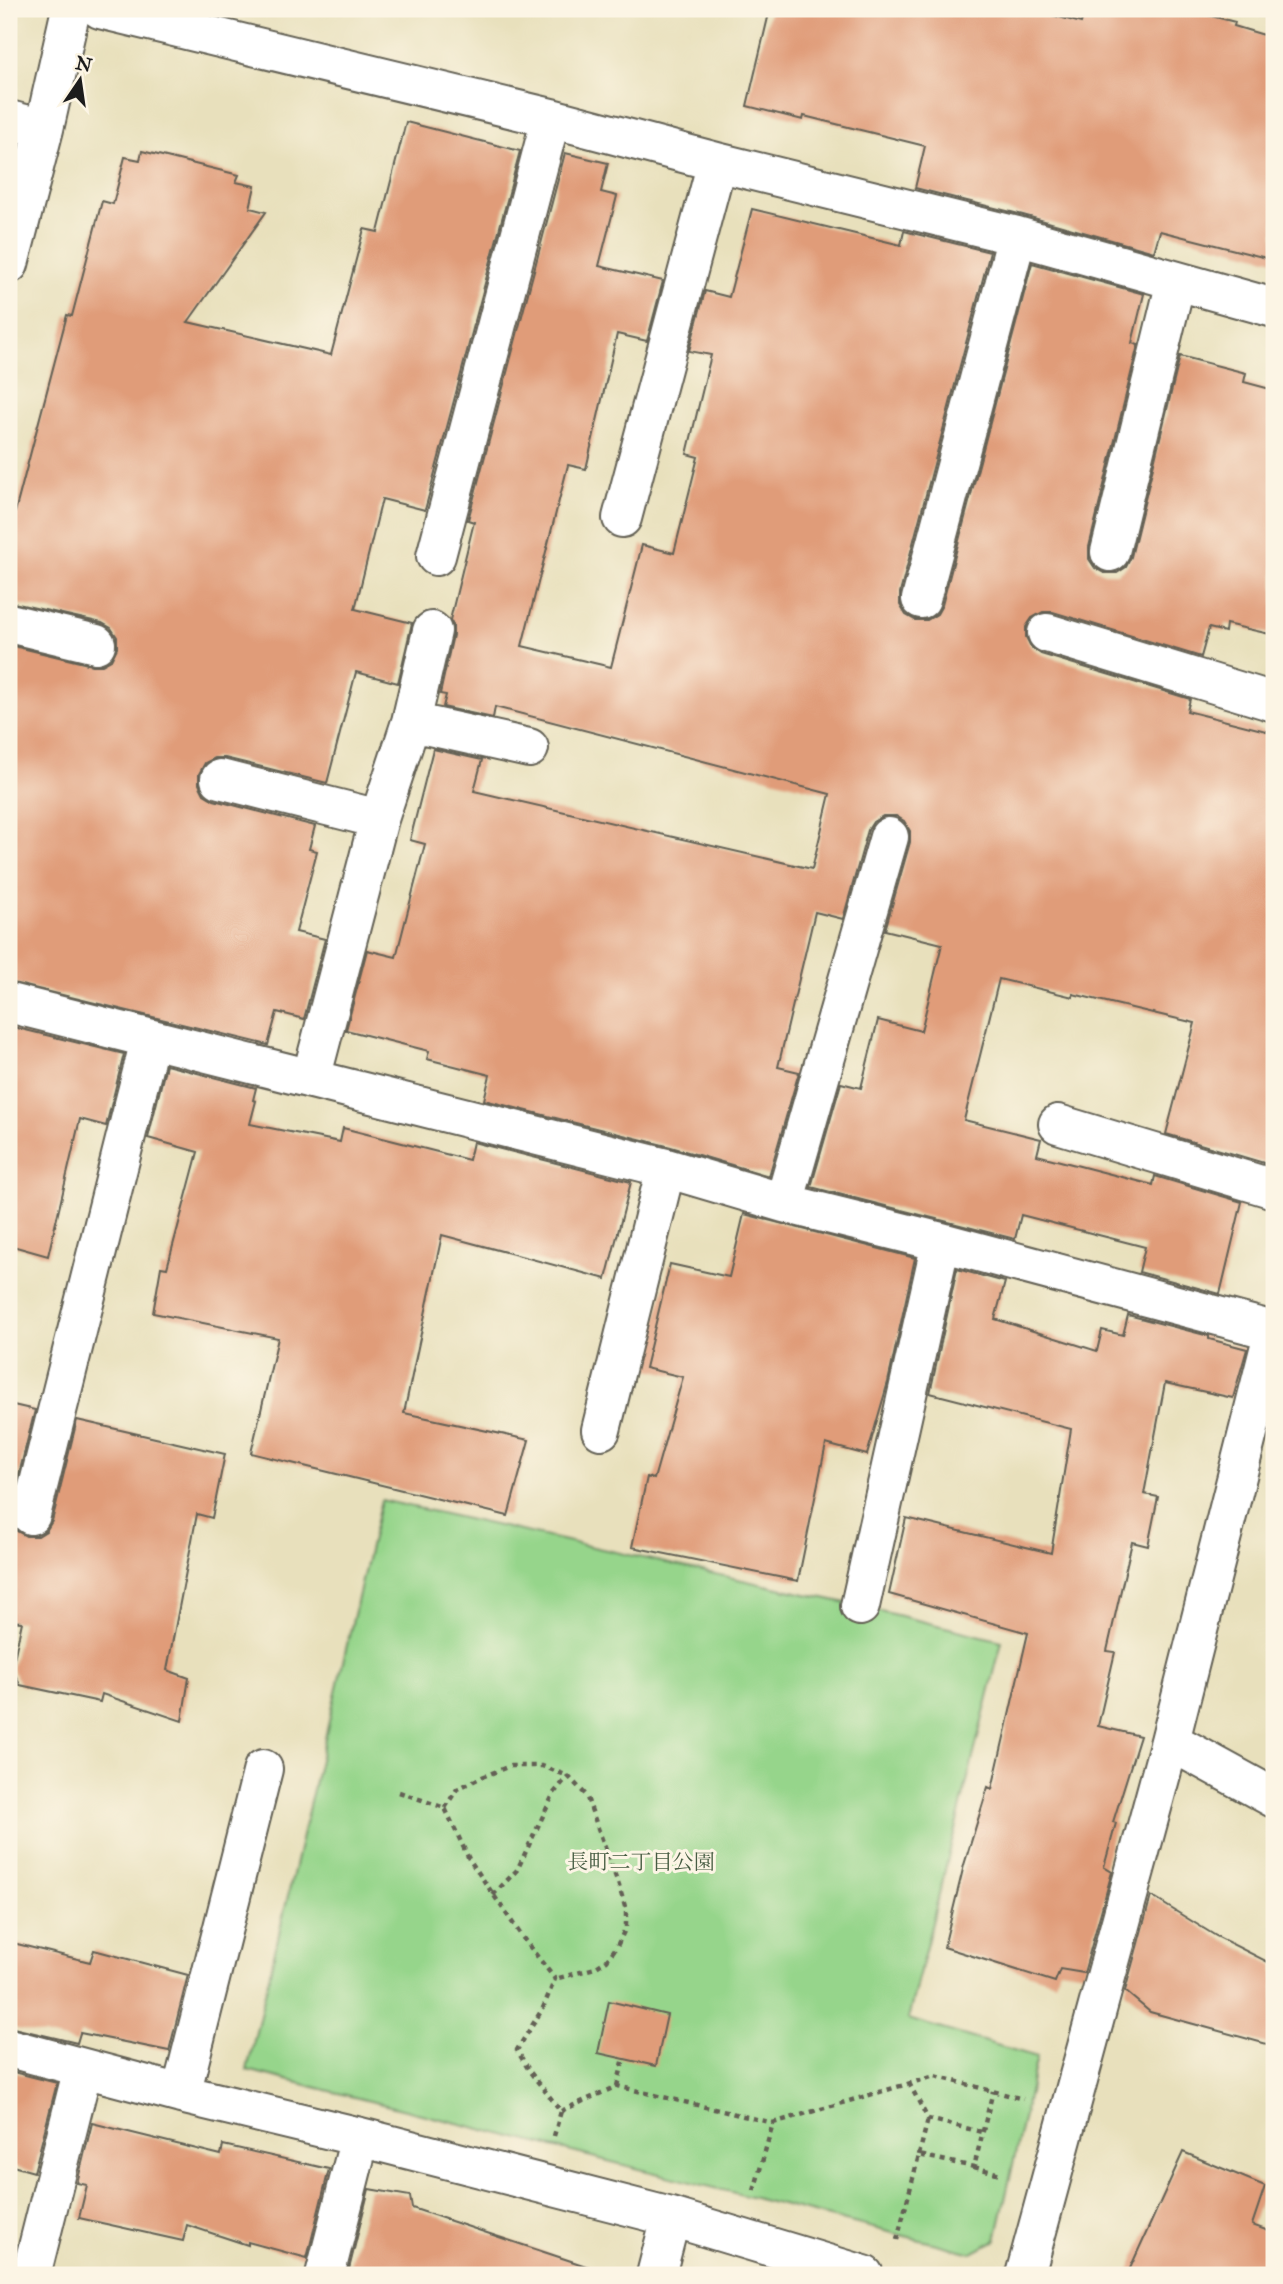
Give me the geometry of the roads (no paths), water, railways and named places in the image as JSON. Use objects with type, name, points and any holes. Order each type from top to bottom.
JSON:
[{"type":"street","points":[[9,264],[26,125],[71,9]]},
{"type":"street","points":[[100,9],[551,118],[1017,236],[1274,309]]},
{"type":"street","points":[[436,556],[551,118]]},
{"type":"street","points":[[622,518],[717,162]]},
{"type":"street","points":[[921,599],[1017,236]]},
{"type":"street","points":[[1110,552],[1176,281]]},
{"type":"street","points":[[9,623],[96,644]]},
{"type":"street","points":[[311,1079],[379,820],[411,722],[432,632]]},
{"type":"street","points":[[1047,633],[1274,702]]},
{"type":"street","points":[[411,722],[529,748]]},
{"type":"street","points":[[220,779],[379,820]]},
{"type":"street","points":[[784,1203],[889,837]]},
{"type":"street","points":[[9,1003],[666,1168],[784,1203],[1274,1331],[1170,1741],[1025,2275]]},
{"type":"street","points":[[31,1515],[150,1040]]},
{"type":"street","points":[[1058,1124],[1274,1189]]},
{"type":"street","points":[[601,1430],[666,1168]]},
{"type":"street","points":[[860,1606],[941,1242]]},
{"type":"street","points":[[1170,1741],[1274,1798]]},
{"type":"street","points":[[181,2094],[263,1769]]},
{"type":"street","points":[[9,2048],[671,2217],[864,2275]]},
{"type":"street","points":[[31,2275],[83,2068]]},
{"type":"street","points":[[325,2275],[360,2137]]},
{"type":"street","points":[[656,2275],[671,2217]]},
{"type":"park label","name":"長町二丁目公園","points":[[641,1862]]}]
